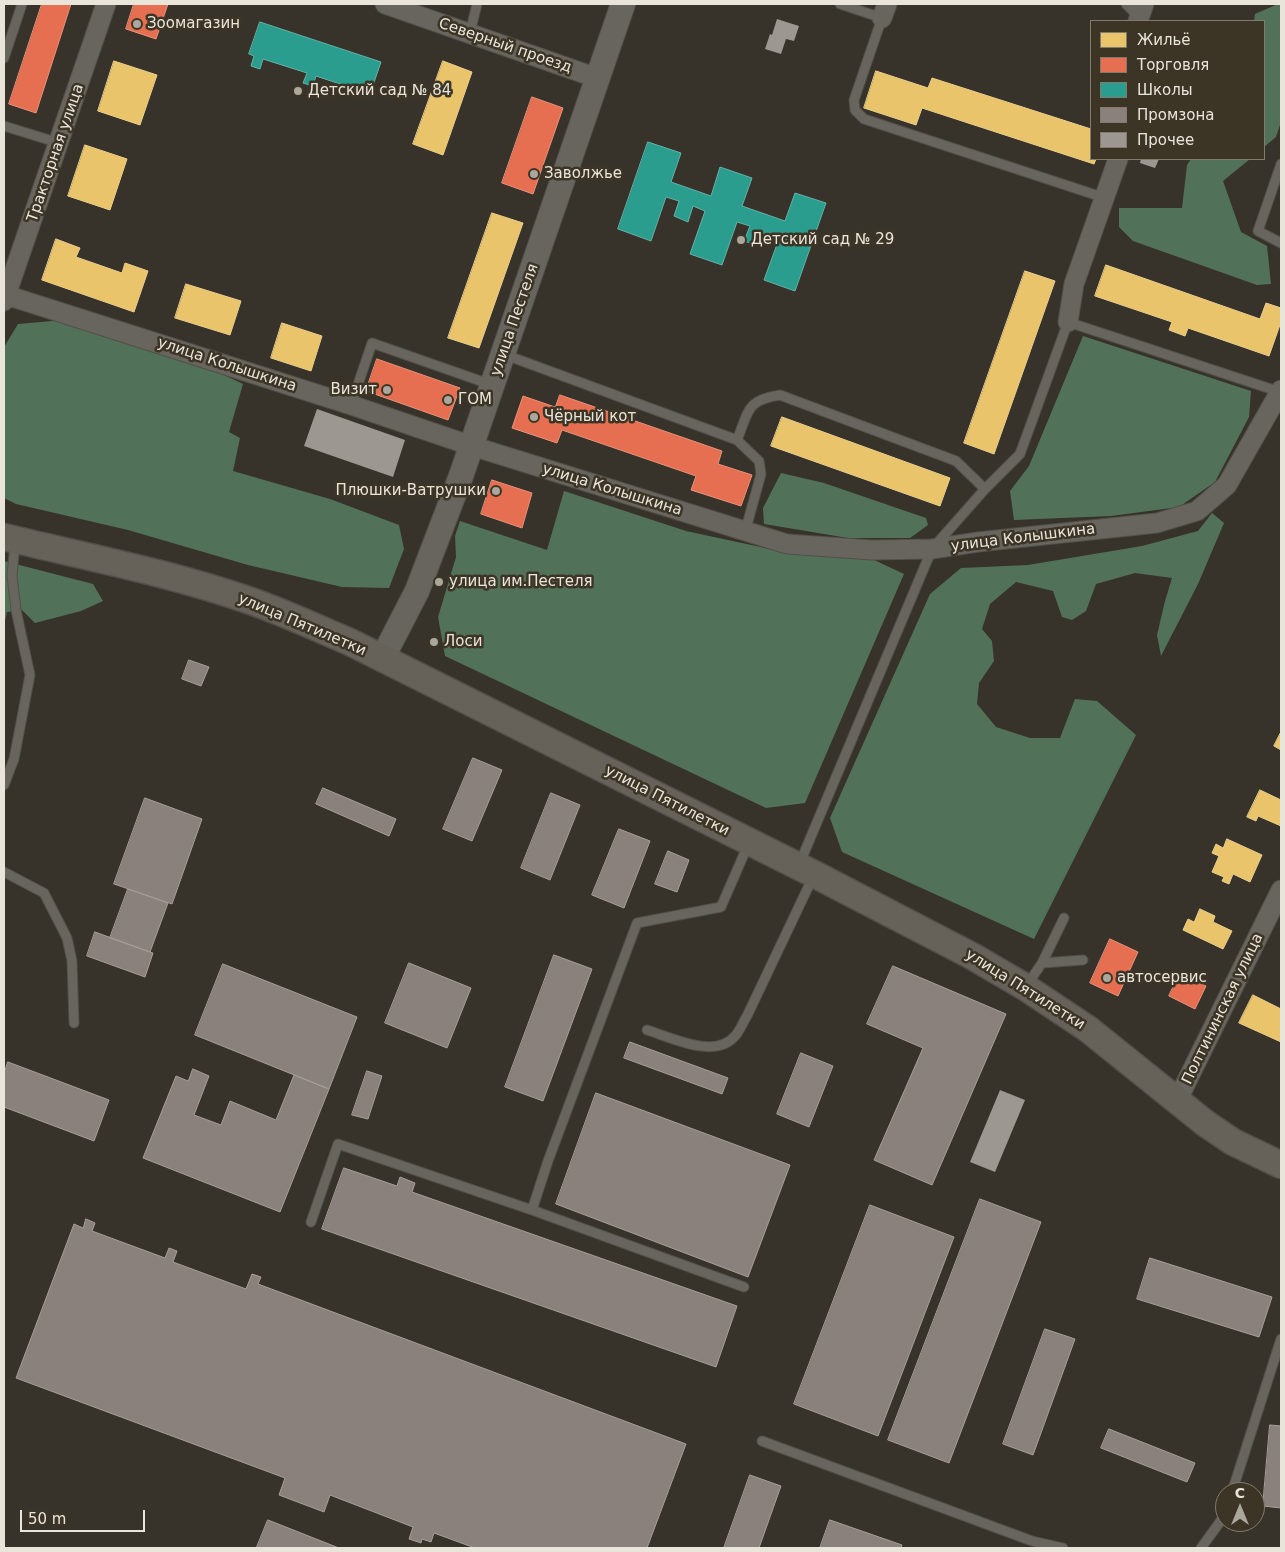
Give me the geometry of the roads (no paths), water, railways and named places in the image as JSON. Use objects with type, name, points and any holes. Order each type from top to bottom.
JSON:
[{"type":"main road","name":"улица Пятилетки","points":[[10,539],[156,573],[219,591],[293,617],[350,642],[806,870],[923,930],[1025,987],[1088,1029],[1204,1123],[1233,1142],[1281,1165]]},
{"type":"street","name":"Тракторная улица","points":[[5,298],[106,4]]},
{"type":"street","name":"Северный проезд","points":[[385,4],[597,78]]},
{"type":"street","name":"улица Пестеля","points":[[382,659],[417,591],[472,446],[623,4]]},
{"type":"street","points":[[1068,322],[1074,284],[1118,160]]},
{"type":"street","name":"улица Колышкина","points":[[5,298],[351,405],[472,446],[787,544],[872,550],[932,549],[978,542],[1157,523],[1197,511],[1227,485],[1281,391]]},
{"type":"street","name":"Полтининская улица","points":[[1177,1101],[1281,890]]},
{"type":"lane","points":[[4,58],[22,4]]},
{"type":"lane","points":[[470,33],[478,4]]},
{"type":"lane","points":[[840,4],[885,11],[854,100],[855,110],[864,119],[1105,198]]},
{"type":"lane","points":[[1126,4],[1140,14]]},
{"type":"lane","points":[[4,126],[59,144]]},
{"type":"lane","points":[[1281,164],[1258,231],[1281,243]]},
{"type":"lane","points":[[647,1030],[702,1048],[720,1046],[734,1037],[747,1016],[932,549],[985,489],[1020,454],[1068,322],[1281,391]]},
{"type":"lane","points":[[351,405],[372,343],[492,385]]},
{"type":"lane","points":[[503,354],[737,440],[759,461],[761,474],[746,532]]},
{"type":"lane","points":[[737,440],[750,406],[762,397],[780,394],[956,460],[985,489]]},
{"type":"lane","points":[[4,785],[14,759],[30,675],[16,610],[10,539]]},
{"type":"lane","points":[[532,1210],[548,1161],[637,923],[721,907],[750,842]]},
{"type":"lane","points":[[4,872],[44,893],[67,938],[72,961],[74,1023]]},
{"type":"lane","points":[[1025,987],[1042,962],[1064,918]]},
{"type":"lane","points":[[1042,962],[1083,960]]},
{"type":"lane","points":[[311,1222],[338,1144],[532,1210],[744,1287]]},
{"type":"lane","points":[[1235,1482],[1281,1339]]},
{"type":"lane","points":[[762,1441],[1032,1542],[1063,1548]]},
{"type":"lane","points":[[1201,1548],[1215,1529]]},
{"type":"place","name":"Зоомагазин","points":[[137,24]]},
{"type":"place","name":"Детский сад № 84","points":[[298,91]]},
{"type":"place","name":"Заволжье","points":[[534,174]]},
{"type":"place","name":"Детский сад № 29","points":[[741,240]]},
{"type":"place","name":"Визит","points":[[387,390]]},
{"type":"place","name":"ГОМ","points":[[448,400]]},
{"type":"place","name":"Чёрный кот","points":[[534,417]]},
{"type":"place","name":"Плюшки-Ватрушки","points":[[496,491]]},
{"type":"place","name":"улица им.Пестеля","points":[[439,582]]},
{"type":"place","name":"Лоси","points":[[434,642]]},
{"type":"place","name":"автосервис","points":[[1107,978]]}]
